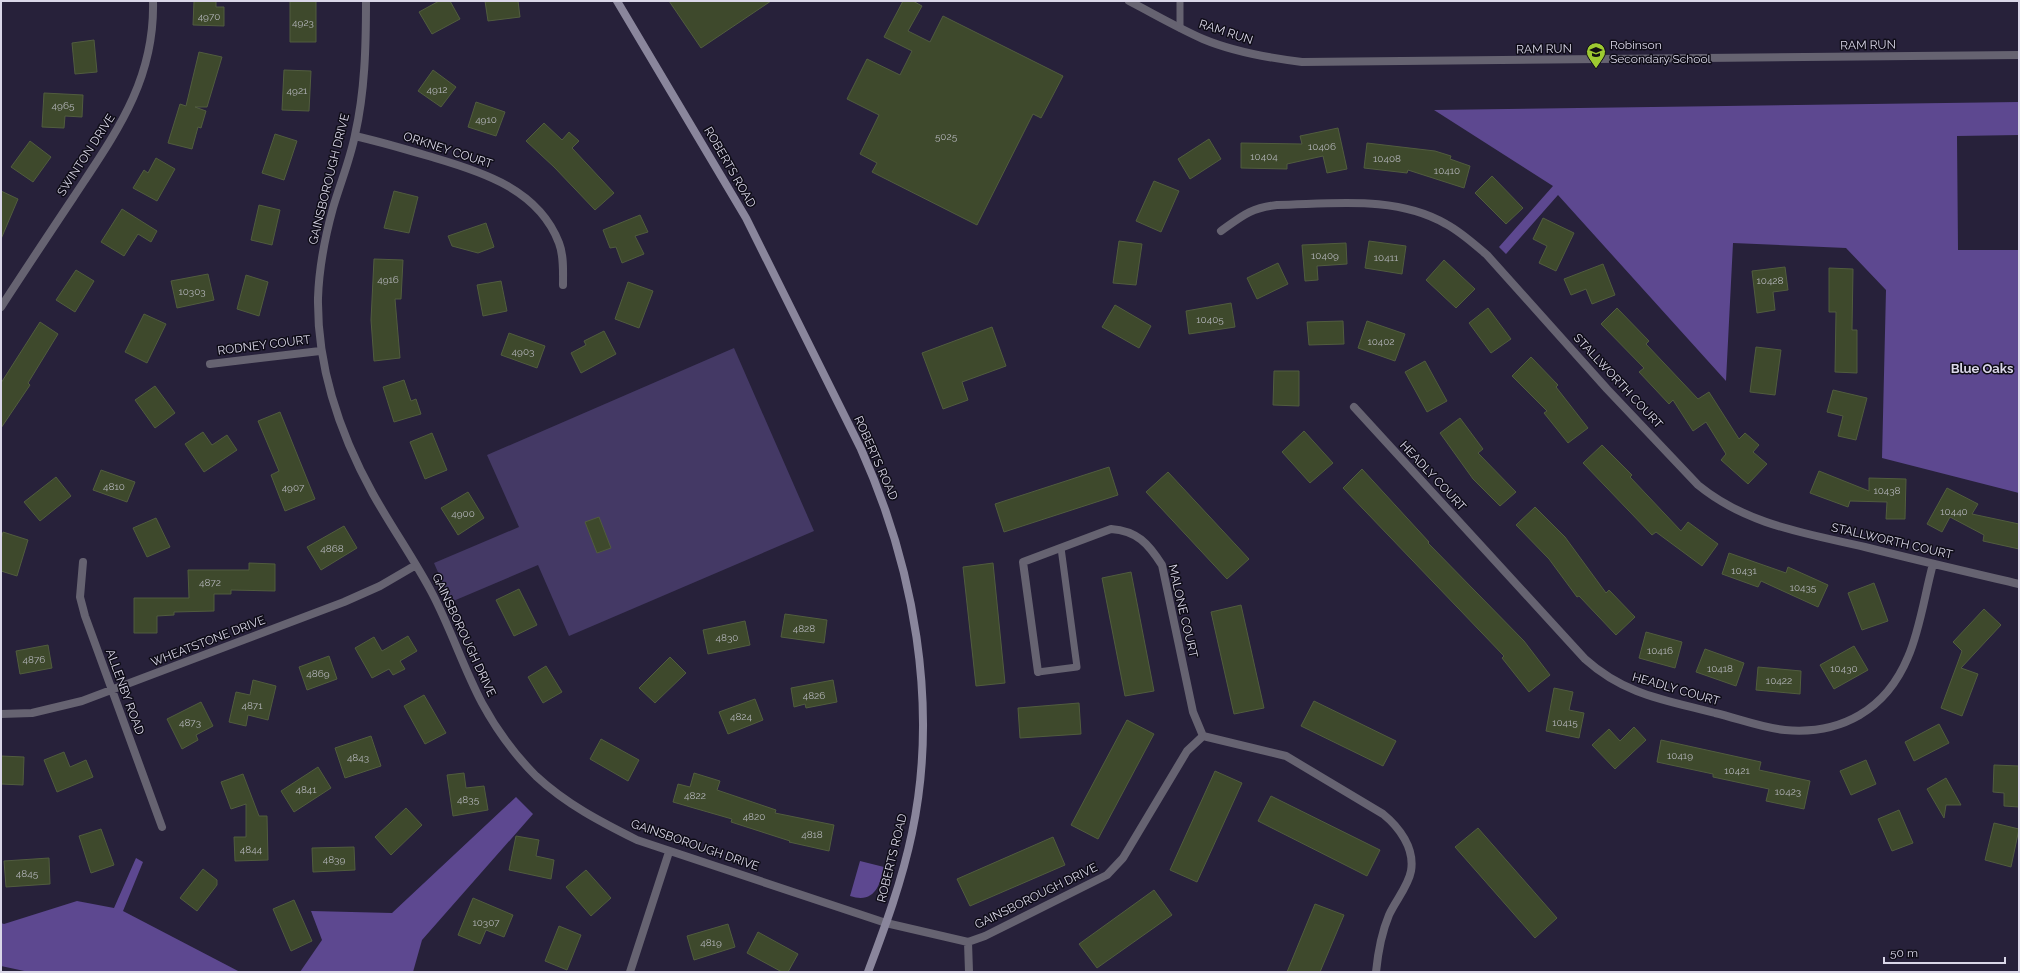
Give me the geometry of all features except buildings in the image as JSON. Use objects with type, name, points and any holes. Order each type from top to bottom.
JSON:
[{"type":"main road","name":"ROBERTS ROAD","points":[[617,1],[746,218],[861,449],[877,485],[892,528],[907,584],[915,630],[921,681],[922,736],[920,785],[912,833],[902,877],[868,972]]},
{"type":"street","name":"SWINTON DRIVE","points":[[1,307],[113,138],[130,108],[146,60],[151,33],[153,1]]},
{"type":"street","name":"GAINSBOROUGH DRIVE","points":[[366,1],[366,47],[355,136],[332,210],[324,247],[318,296],[320,351],[335,408],[351,450],[373,494],[416,565],[450,628],[481,702],[511,746],[536,776],[569,802],[598,821],[637,840],[669,852],[886,923],[968,942],[985,936],[1107,875],[1123,858],[1187,751],[1203,736]]},
{"type":"street","name":"RAM RUN","points":[[1129,1],[1180,28],[1228,47],[1276,59],[1302,62],[2019,55]]},
{"type":"street","name":"ORKNEY COURT","points":[[355,136],[467,167],[494,178],[520,193],[542,215],[557,238],[562,255],[563,285]]},
{"type":"street","name":"STALLWORTH COURT","points":[[1221,231],[1248,212],[1260,207],[1277,205],[1386,205],[1417,211],[1445,223],[1469,239],[1487,255],[1607,389],[1698,485],[1730,508],[1774,526],[2019,584]]},
{"type":"street","name":"RODNEY COURT","points":[[210,364],[320,351]]},
{"type":"street","name":"HEADLY COURT","points":[[1354,407],[1585,659],[1618,684],[1650,697],[1784,730],[1810,731],[1831,728],[1860,716],[1890,689],[1899,676],[1909,656],[1933,564]]},
{"type":"street","name":"MALONE COURT","points":[[1038,672],[1023,562],[1110,529],[1123,530],[1139,537],[1153,550],[1162,565],[1193,712],[1203,736]]},
{"type":"street","name":"ALLENBY ROAD","points":[[83,562],[80,597],[85,616],[162,827]]},
{"type":"street","name":"WHEATSTONE DRIVE","points":[[1,714],[32,713],[82,701],[344,602],[380,586],[416,565]]},
{"type":"street","points":[[1203,736],[1286,756],[1383,814],[1396,825],[1405,839],[1410,853],[1411,871],[1389,915],[1380,942],[1376,972]]},
{"type":"street","points":[[630,972],[669,852]]},
{"type":"street","points":[[968,942],[969,972]]},
{"type":"lane","points":[[1180,1],[1180,28]]},
{"type":"lane","points":[[1038,672],[1077,667],[1061,548]]},
{"type":"shaded area","points":[[2019,102],[2019,135],[1957,136],[1958,250],[2019,250],[2019,493],[1882,458],[1886,290],[1846,248],[1733,243],[1726,381],[1558,195],[1506,254],[1499,247],[1553,186],[1434,110]]},
{"type":"shaded area","points":[[734,348],[814,531],[569,636],[538,565],[451,602],[434,563],[519,527],[487,455]]},
{"type":"shaded area","points":[[516,797],[533,814],[422,940],[413,972],[300,972],[322,940],[311,911],[392,913]]},
{"type":"shaded area","points":[[136,858],[143,862],[123,911],[240,972],[29,972],[1,966],[1,923],[4,924],[77,901],[114,908]]},
{"type":"shaded area","points":[[860,861],[884,867],[878,887],[874,892],[865,898],[850,896]]},
{"type":"place","name":"Robinson Secondary School","points":[[1596,69]]},
{"type":"district","name":"Blue Oaks","points":[[1982,368]]}]
